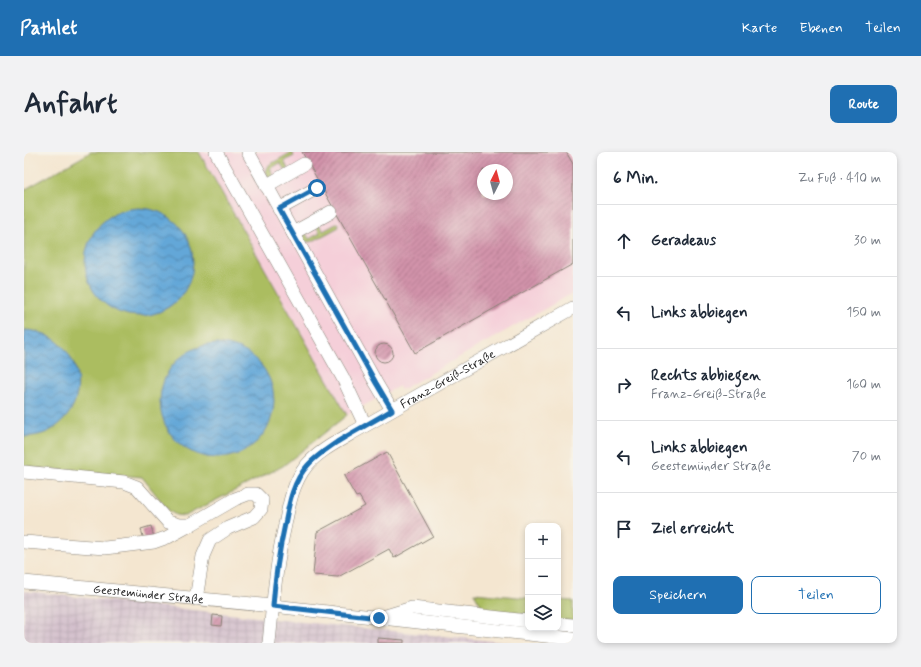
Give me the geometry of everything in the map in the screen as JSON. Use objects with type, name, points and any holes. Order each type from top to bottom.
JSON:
[{"type":"street","points":[[216,152],[343,378],[365,425]]},
{"type":"street","points":[[248,152],[392,410]]},
{"type":"street","points":[[266,186],[304,164]]},
{"type":"street","points":[[279,209],[317,188]]},
{"type":"street","points":[[293,233],[331,212]]},
{"type":"street","name":"Franz-Greiß-Straße","points":[[273,606],[274,584],[289,503],[297,480],[308,464],[323,452],[365,425],[573,308]]},
{"type":"street","points":[[24,472],[124,482],[137,487],[168,522],[190,526]]},
{"type":"street","points":[[24,542],[105,548],[154,542],[190,526],[235,499],[248,494],[256,494],[262,500],[261,509],[254,517],[228,528],[210,540],[203,556],[196,599]]},
{"type":"street","points":[[168,522],[168,536]]},
{"type":"street","name":"Geestemünder Straße","points":[[24,582],[273,606],[573,639]]},
{"type":"street","points":[[269,643],[273,606]]},
{"type":"street","name":"Geestemünder Straße","points":[[379,618],[412,608],[525,620]]},
{"type":"street","points":[[561,624],[573,625]]},
{"type":"shaded area","points":[[199,152],[573,152],[573,293],[401,390],[399,386],[347,415]]},
{"type":"shaded area","points":[[24,591],[282,620],[513,643],[24,643]]},
{"type":"green space","points":[[91,152],[199,152],[347,415],[283,466],[185,516],[176,515],[169,511],[142,477],[24,467],[24,190]]},
{"type":"green space","points":[[292,152],[294,156],[284,161],[288,169],[285,170],[280,163],[270,169],[274,176],[268,178],[266,171],[269,165]]},
{"type":"green space","points":[[338,223],[339,227],[313,241],[304,241],[301,236],[306,233],[309,239],[320,233],[316,226],[319,225],[323,231]]},
{"type":"green space","points":[[474,593],[525,598],[525,615],[484,610]]},
{"type":"green space","points":[[561,600],[573,601],[573,621],[561,619]]},
{"type":"water","points":[[139,208],[160,212],[177,224],[189,241],[193,262],[189,283],[177,300],[160,312],[139,316],[118,312],[101,300],[89,283],[85,262],[89,241],[101,224],[118,212]]},
{"type":"water","points":[[24,330],[43,333],[58,342],[69,355],[76,370],[78,386],[74,403],[66,418],[48,432],[24,437]]},
{"type":"water","points":[[217,344],[239,348],[257,361],[270,379],[274,401],[270,423],[257,441],[239,454],[217,458],[195,454],[177,441],[164,423],[160,401],[164,379],[177,361],[195,348]]},
{"type":"building","points":[[302,152],[566,152],[573,164],[573,264],[415,353]]},
{"type":"building","points":[[380,344],[388,344],[393,349],[391,360],[388,362],[380,362],[375,357],[375,349]]},
{"type":"building","points":[[387,452],[433,536],[394,558],[389,549],[338,577],[313,575],[317,532],[365,506],[359,496],[356,497],[344,476]]},
{"type":"building","points":[[151,526],[154,538],[144,540],[141,529]]},
{"type":"building","points":[[213,615],[222,616],[221,626],[212,625]]},
{"type":"building","points":[[378,638],[404,640],[404,643],[378,643]]},
{"type":"route","points":[[317,188],[279,209],[392,410],[323,452],[308,464],[297,480],[289,503],[280,546],[274,584],[273,606],[379,618]]}]
